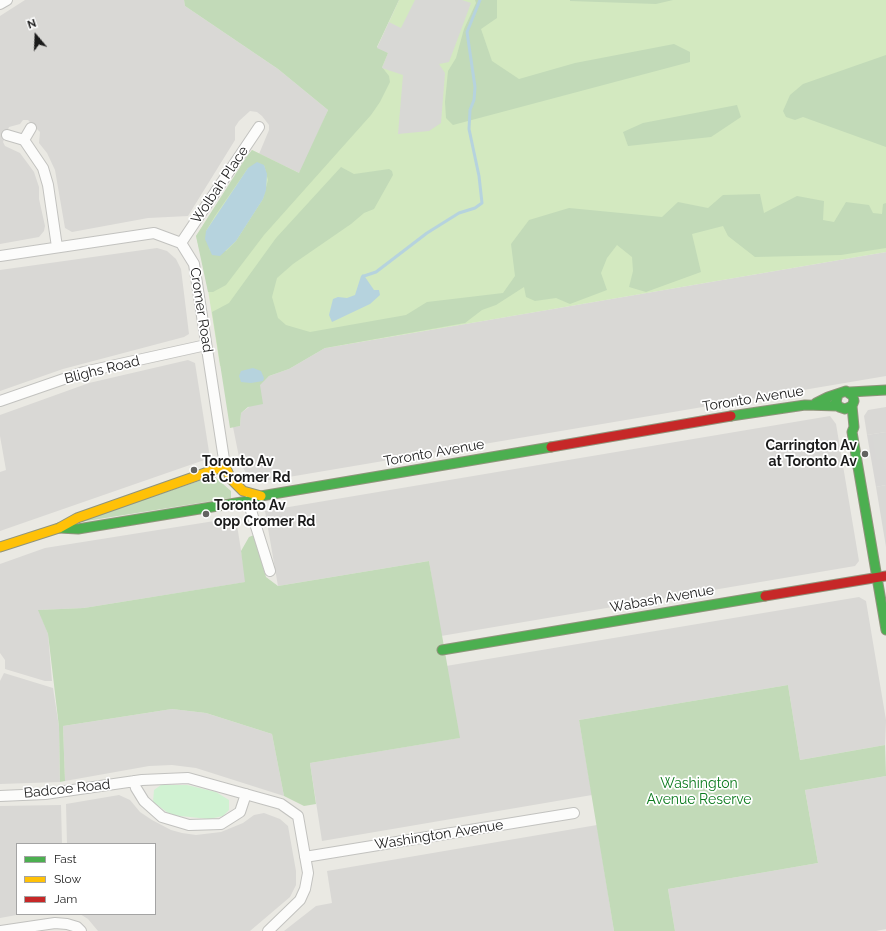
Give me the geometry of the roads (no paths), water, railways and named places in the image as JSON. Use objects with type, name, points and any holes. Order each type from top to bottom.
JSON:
[{"type":"street","points":[[0,4],[7,0]]},
{"type":"street","name":"Wolbah Place","points":[[181,244],[258,127]]},
{"type":"street","points":[[24,140],[31,128]]},
{"type":"street","points":[[7,135],[24,140],[38,160],[46,176],[57,247]]},
{"type":"street","points":[[0,256],[154,233],[181,244]]},
{"type":"street","name":"Cromer Road","points":[[181,244],[194,264],[225,466],[231,479],[243,491],[260,496]]},
{"type":"street","name":"Blighs Road","points":[[0,401],[84,372],[206,345]]},
{"type":"street","points":[[852,432],[847,428],[836,400],[838,394],[844,391],[883,391]]},
{"type":"street","points":[[839,406],[845,409],[878,395],[883,391]]},
{"type":"street","points":[[850,392],[854,398],[852,405],[854,427],[852,432],[881,576],[886,630]]},
{"type":"street","name":"Toronto Avenue","points":[[813,404],[838,394]]},
{"type":"street","name":"Toronto Avenue","points":[[59,528],[78,529],[248,501],[260,496],[767,410],[813,404],[839,406]]},
{"type":"street","name":"Toronto Avenue","points":[[0,547],[59,528],[77,518],[225,466]]},
{"type":"street","points":[[248,501],[270,571]]},
{"type":"street","name":"Wabash Avenue","points":[[442,650],[881,576]]},
{"type":"street","name":"Badcoe Road","points":[[0,796],[45,794],[134,781],[188,778],[281,804],[298,816],[305,857]]},
{"type":"street","points":[[134,781],[136,788],[144,801],[162,817],[189,825],[221,824],[240,812],[246,794]]},
{"type":"street","name":"Washington Avenue","points":[[305,857],[574,813]]},
{"type":"street","points":[[268,931],[300,900],[308,873],[305,857]]},
{"type":"street","points":[[1,931],[55,923],[78,927],[81,931]]},
{"type":"water","points":[[257,162],[264,165],[267,174],[266,190],[263,199],[236,241],[220,256],[212,255],[205,239],[206,231],[248,168]]},
{"type":"water","points":[[363,274],[374,290],[379,290],[380,295],[370,304],[332,322],[329,315],[333,299],[338,297],[347,298],[355,295]]},
{"type":"water","points":[[253,368],[261,371],[264,378],[263,381],[251,383],[241,382],[239,376],[241,371]]},
{"type":"waterway","points":[[364,276],[376,272],[427,233],[459,213],[475,208],[482,203],[479,176],[469,129],[470,110],[474,100],[475,87],[467,32],[480,0]]},
{"type":"place","name":"Carrington Av at Toronto Av","points":[[865,454]]},
{"type":"place","name":"Toronto Av at Cromer Rd","points":[[194,470]]},
{"type":"place","name":"Toronto Av opp Cromer Rd","points":[[206,514]]},
{"type":"park label","name":"Washington Avenue Reserve","points":[[699,792]]}]
